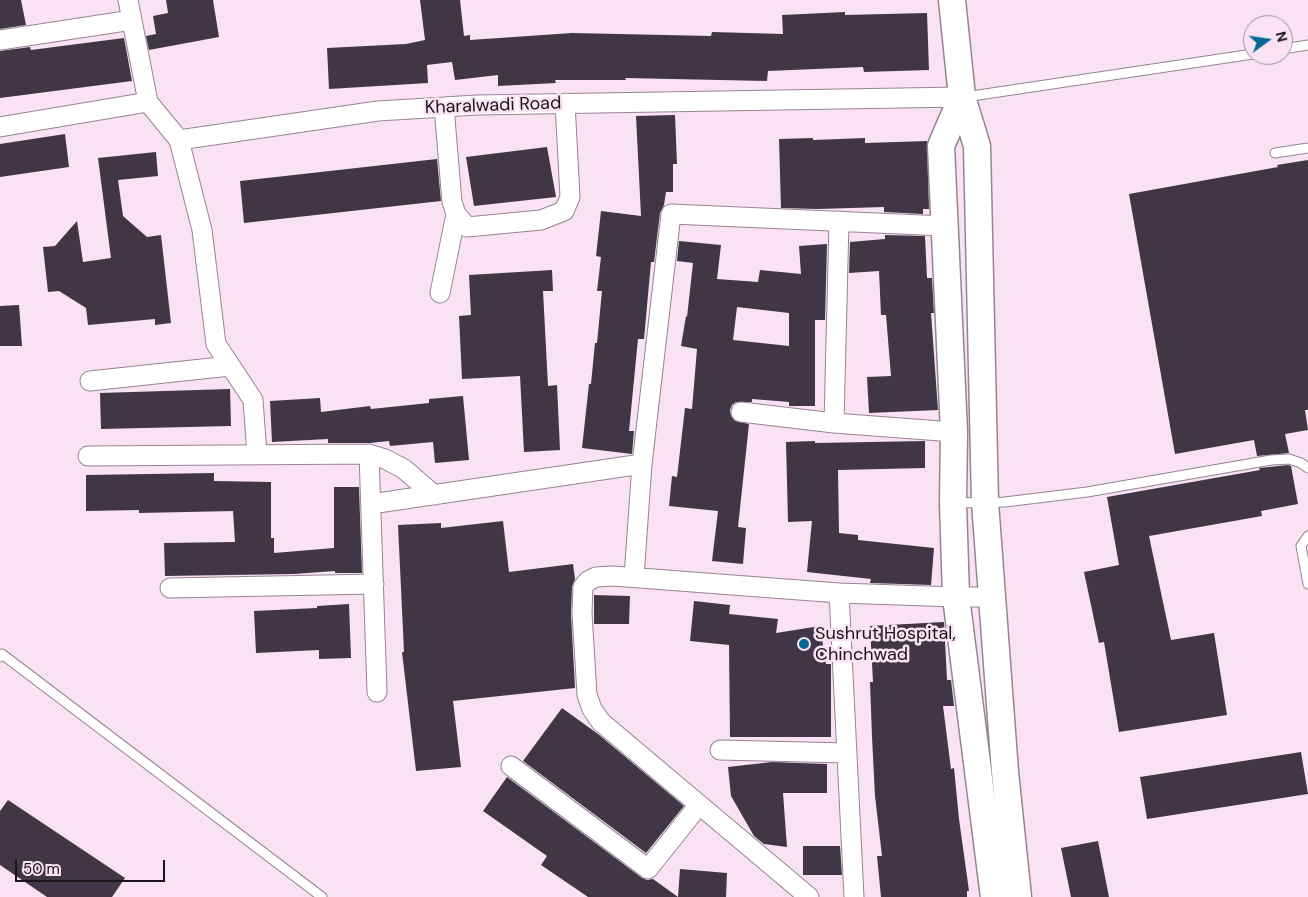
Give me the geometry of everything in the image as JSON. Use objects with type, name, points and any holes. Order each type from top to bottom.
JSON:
[{"type":"street","points":[[128,0],[148,102],[179,140],[202,230],[216,344],[253,400],[257,454]]},
{"type":"street","points":[[952,0],[962,97],[977,146],[985,502],[1005,772],[1018,897]]},
{"type":"street","points":[[0,40],[132,20]]},
{"type":"street","points":[[962,97],[941,146],[954,432],[953,503],[956,597],[994,897]]},
{"type":"street","name":"Kharalwadi Road","points":[[179,140],[378,111],[477,105],[962,97]]},
{"type":"street","points":[[0,127],[148,102]]},
{"type":"street","points":[[444,107],[452,202],[456,214],[467,227],[541,220],[564,210],[570,197],[565,104]]},
{"type":"street","points":[[440,293],[456,214]]},
{"type":"street","points":[[634,577],[642,464],[671,214],[945,226]]},
{"type":"street","points":[[834,423],[839,221]]},
{"type":"street","points":[[90,381],[230,366]]},
{"type":"street","points":[[741,412],[834,423],[954,432]]},
{"type":"street","points":[[88,456],[369,454],[385,459],[404,469],[434,494]]},
{"type":"street","points":[[369,454],[377,692]]},
{"type":"street","points":[[371,504],[642,464]]},
{"type":"street","points":[[809,897],[610,732],[592,710],[587,695],[582,613],[583,587],[588,581],[596,577],[634,577],[839,593],[992,597]]},
{"type":"street","points":[[170,588],[374,584]]},
{"type":"street","points":[[839,593],[854,897]]},
{"type":"street","points":[[720,750],[847,753]]},
{"type":"street","points":[[511,766],[648,869],[699,805]]},
{"type":"lane","points":[[1293,47],[1308,45]]},
{"type":"lane","points":[[962,97],[1243,55]]},
{"type":"lane","points":[[1275,153],[1308,148]]},
{"type":"lane","points":[[953,503],[1005,502],[1087,492],[1271,460],[1289,459],[1300,462],[1308,468]]},
{"type":"lane","points":[[1308,536],[1301,546],[1308,584]]},
{"type":"lane","points":[[0,657],[2,654],[322,897]]},
{"type":"building","points":[[0,0],[21,0],[26,25],[0,29]]},
{"type":"building","points":[[166,0],[213,0],[219,37],[149,50],[146,36],[156,34],[153,16],[168,13]]},
{"type":"building","points":[[420,0],[460,0],[464,36],[470,35],[470,40],[572,33],[711,36],[712,32],[783,34],[782,15],[845,12],[845,15],[927,13],[929,70],[864,72],[863,67],[768,71],[767,81],[625,78],[626,80],[555,80],[556,83],[498,86],[498,75],[455,80],[452,62],[427,65],[428,83],[329,89],[327,48],[406,44],[425,40]]},
{"type":"building","points":[[124,38],[132,81],[0,98],[0,51],[30,47],[31,50]]},
{"type":"building","points":[[675,115],[677,164],[673,164],[673,192],[666,192],[664,205],[660,213],[654,262],[651,262],[644,339],[638,339],[629,431],[634,431],[632,454],[582,448],[589,384],[591,384],[595,343],[597,343],[602,291],[597,291],[601,257],[596,256],[601,211],[641,216],[636,116]]},
{"type":"building","points":[[65,134],[69,167],[0,177],[0,144]]},
{"type":"building","points":[[813,138],[813,140],[865,138],[865,143],[927,141],[929,209],[923,209],[923,214],[884,212],[884,207],[781,208],[779,139]]},
{"type":"building","points":[[547,147],[556,197],[474,206],[466,157]]},
{"type":"building","points":[[156,152],[158,176],[118,180],[123,216],[147,237],[161,235],[171,323],[155,325],[155,319],[88,325],[86,308],[59,291],[48,292],[43,247],[55,246],[77,221],[83,262],[111,258],[98,158]]},
{"type":"building","points":[[437,159],[441,201],[244,223],[240,181]]},
{"type":"building","points":[[1308,160],[1308,410],[1305,410],[1308,430],[1285,434],[1289,453],[1257,456],[1254,440],[1175,454],[1129,194]]},
{"type":"building","points":[[885,235],[925,236],[927,278],[932,278],[934,313],[931,313],[938,410],[869,413],[867,377],[891,376],[886,315],[881,315],[879,271],[849,273],[850,242],[885,239]]},
{"type":"building","points":[[679,241],[721,245],[717,279],[758,282],[760,270],[801,274],[799,246],[827,244],[825,320],[815,320],[815,406],[789,406],[789,402],[752,399],[752,402],[736,402],[730,410],[731,416],[735,421],[749,424],[738,527],[746,528],[743,564],[712,561],[718,511],[669,506],[672,476],[677,477],[685,408],[692,409],[697,349],[681,346],[687,317],[693,263],[677,261]],"holes":[[[737,307],[789,313],[789,346],[733,340]]]},
{"type":"building","points":[[552,270],[553,291],[543,291],[548,386],[557,385],[560,450],[524,452],[520,376],[462,379],[459,316],[471,315],[469,275]]},
{"type":"building","points":[[19,305],[22,346],[0,346],[0,306]]},
{"type":"building","points":[[230,389],[231,426],[101,429],[100,393]]},
{"type":"building","points":[[463,396],[469,460],[435,463],[433,442],[390,446],[389,441],[328,443],[328,439],[272,442],[270,401],[320,398],[321,412],[370,406],[371,409],[429,403],[429,399]]},
{"type":"building","points":[[815,441],[815,443],[925,441],[925,468],[838,470],[839,533],[858,535],[858,540],[934,548],[931,585],[870,583],[871,579],[807,572],[812,521],[788,522],[786,442]]},
{"type":"building","points":[[1291,466],[1298,504],[1261,511],[1262,516],[1149,536],[1171,640],[1214,633],[1227,715],[1119,732],[1104,642],[1099,643],[1084,572],[1119,565],[1107,497],[1260,470],[1259,468]]},
{"type":"building","points":[[214,473],[214,481],[271,482],[271,538],[274,538],[274,553],[334,548],[334,487],[359,487],[362,573],[335,573],[335,571],[294,574],[165,576],[164,543],[235,542],[233,511],[139,513],[139,510],[86,511],[86,475]]},
{"type":"building","points":[[503,521],[509,572],[573,564],[575,579],[572,587],[571,614],[575,688],[453,701],[461,767],[416,771],[402,652],[404,652],[398,525],[441,523],[441,528]]},
{"type":"building","points":[[594,595],[630,596],[629,624],[594,624]]},
{"type":"building","points":[[694,601],[730,605],[729,614],[778,619],[776,633],[820,626],[826,664],[831,664],[831,737],[730,737],[729,645],[690,641]]},
{"type":"building","points":[[349,604],[351,658],[319,659],[319,650],[256,653],[254,611],[317,608],[317,606]]},
{"type":"building","points":[[944,622],[947,680],[951,680],[954,706],[943,706],[951,769],[954,768],[969,891],[967,891],[967,897],[881,897],[877,856],[882,856],[875,796],[870,682],[873,682],[870,626]]},
{"type":"building","points":[[562,708],[598,734],[684,806],[646,853],[523,761]]},
{"type":"building","points":[[1301,752],[1308,794],[1147,819],[1140,777]]},
{"type":"building","points":[[772,762],[827,764],[827,793],[783,793],[787,847],[764,844],[754,836],[731,796],[728,767]]},
{"type":"building","points":[[507,777],[642,878],[647,880],[653,879],[678,897],[588,897],[541,865],[547,856],[483,811]]},
{"type":"building","points":[[8,800],[125,878],[112,897],[47,897],[0,865],[0,811]]},
{"type":"building","points":[[1098,841],[1109,897],[1071,897],[1061,848]]},
{"type":"building","points":[[803,846],[840,846],[842,875],[803,875]]},
{"type":"building","points":[[680,869],[727,873],[726,897],[678,897]]},
{"type":"place","name":"Sushrut Hospital, Chinchwad","points":[[804,644]]}]
